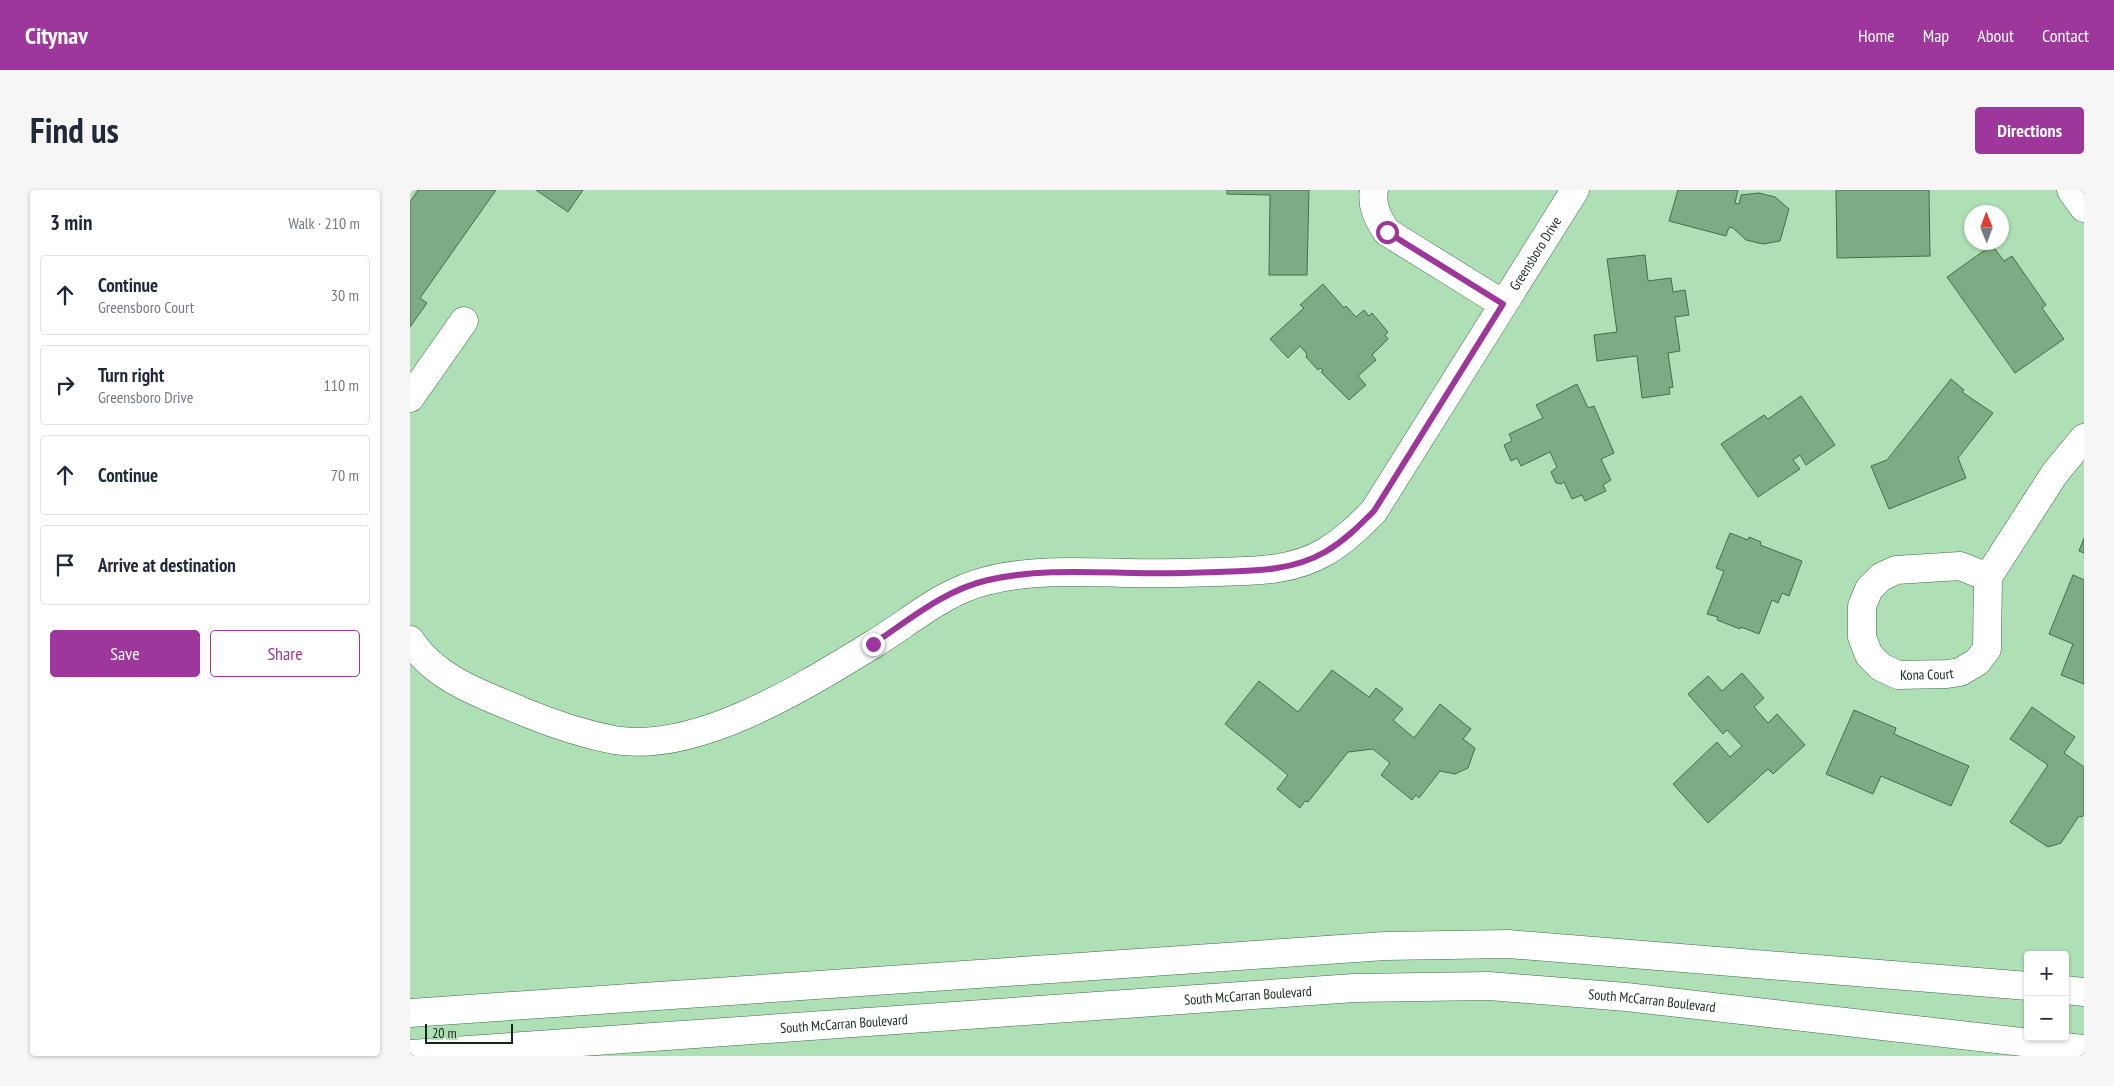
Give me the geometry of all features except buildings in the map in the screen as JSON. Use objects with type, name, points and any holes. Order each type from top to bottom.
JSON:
[{"type":"main road","points":[[1374,190],[1373,197],[1376,216],[1387,232],[1503,304]]},
{"type":"main road","points":[[2071,190],[2084,208]]},
{"type":"main road","name":"Greensboro Drive","points":[[410,640],[417,650],[441,673],[467,688],[560,727],[616,740],[646,741],[673,739],[710,729],[753,711],[873,644],[934,603],[962,588],[988,580],[1048,572],[1151,574],[1259,571],[1294,565],[1324,553],[1348,537],[1374,511],[1503,304],[1568,192]]},
{"type":"main road","points":[[410,398],[464,321]]},
{"type":"main road","points":[[1988,577],[2055,473],[2084,438]]},
{"type":"main road","name":"Kona Court","points":[[1960,566],[1988,577],[1987,649],[1977,662],[1960,672],[1954,673],[1898,674],[1881,667],[1869,655],[1862,637],[1862,606],[1869,589],[1881,576],[1896,570],[1960,566]]},
{"type":"main road","points":[[410,1013],[1386,946],[1508,944],[2024,986]]},
{"type":"main road","name":"South McCarran Boulevard","points":[[410,1054],[1344,989],[1490,986],[1626,997],[2084,1049]]},
{"type":"main road","points":[[2069,990],[2084,992]]},
{"type":"route","points":[[873,644],[934,603],[962,588],[988,580],[1048,572],[1151,574],[1259,571],[1294,565],[1324,553],[1348,537],[1374,511],[1503,304],[1387,232]]}]
